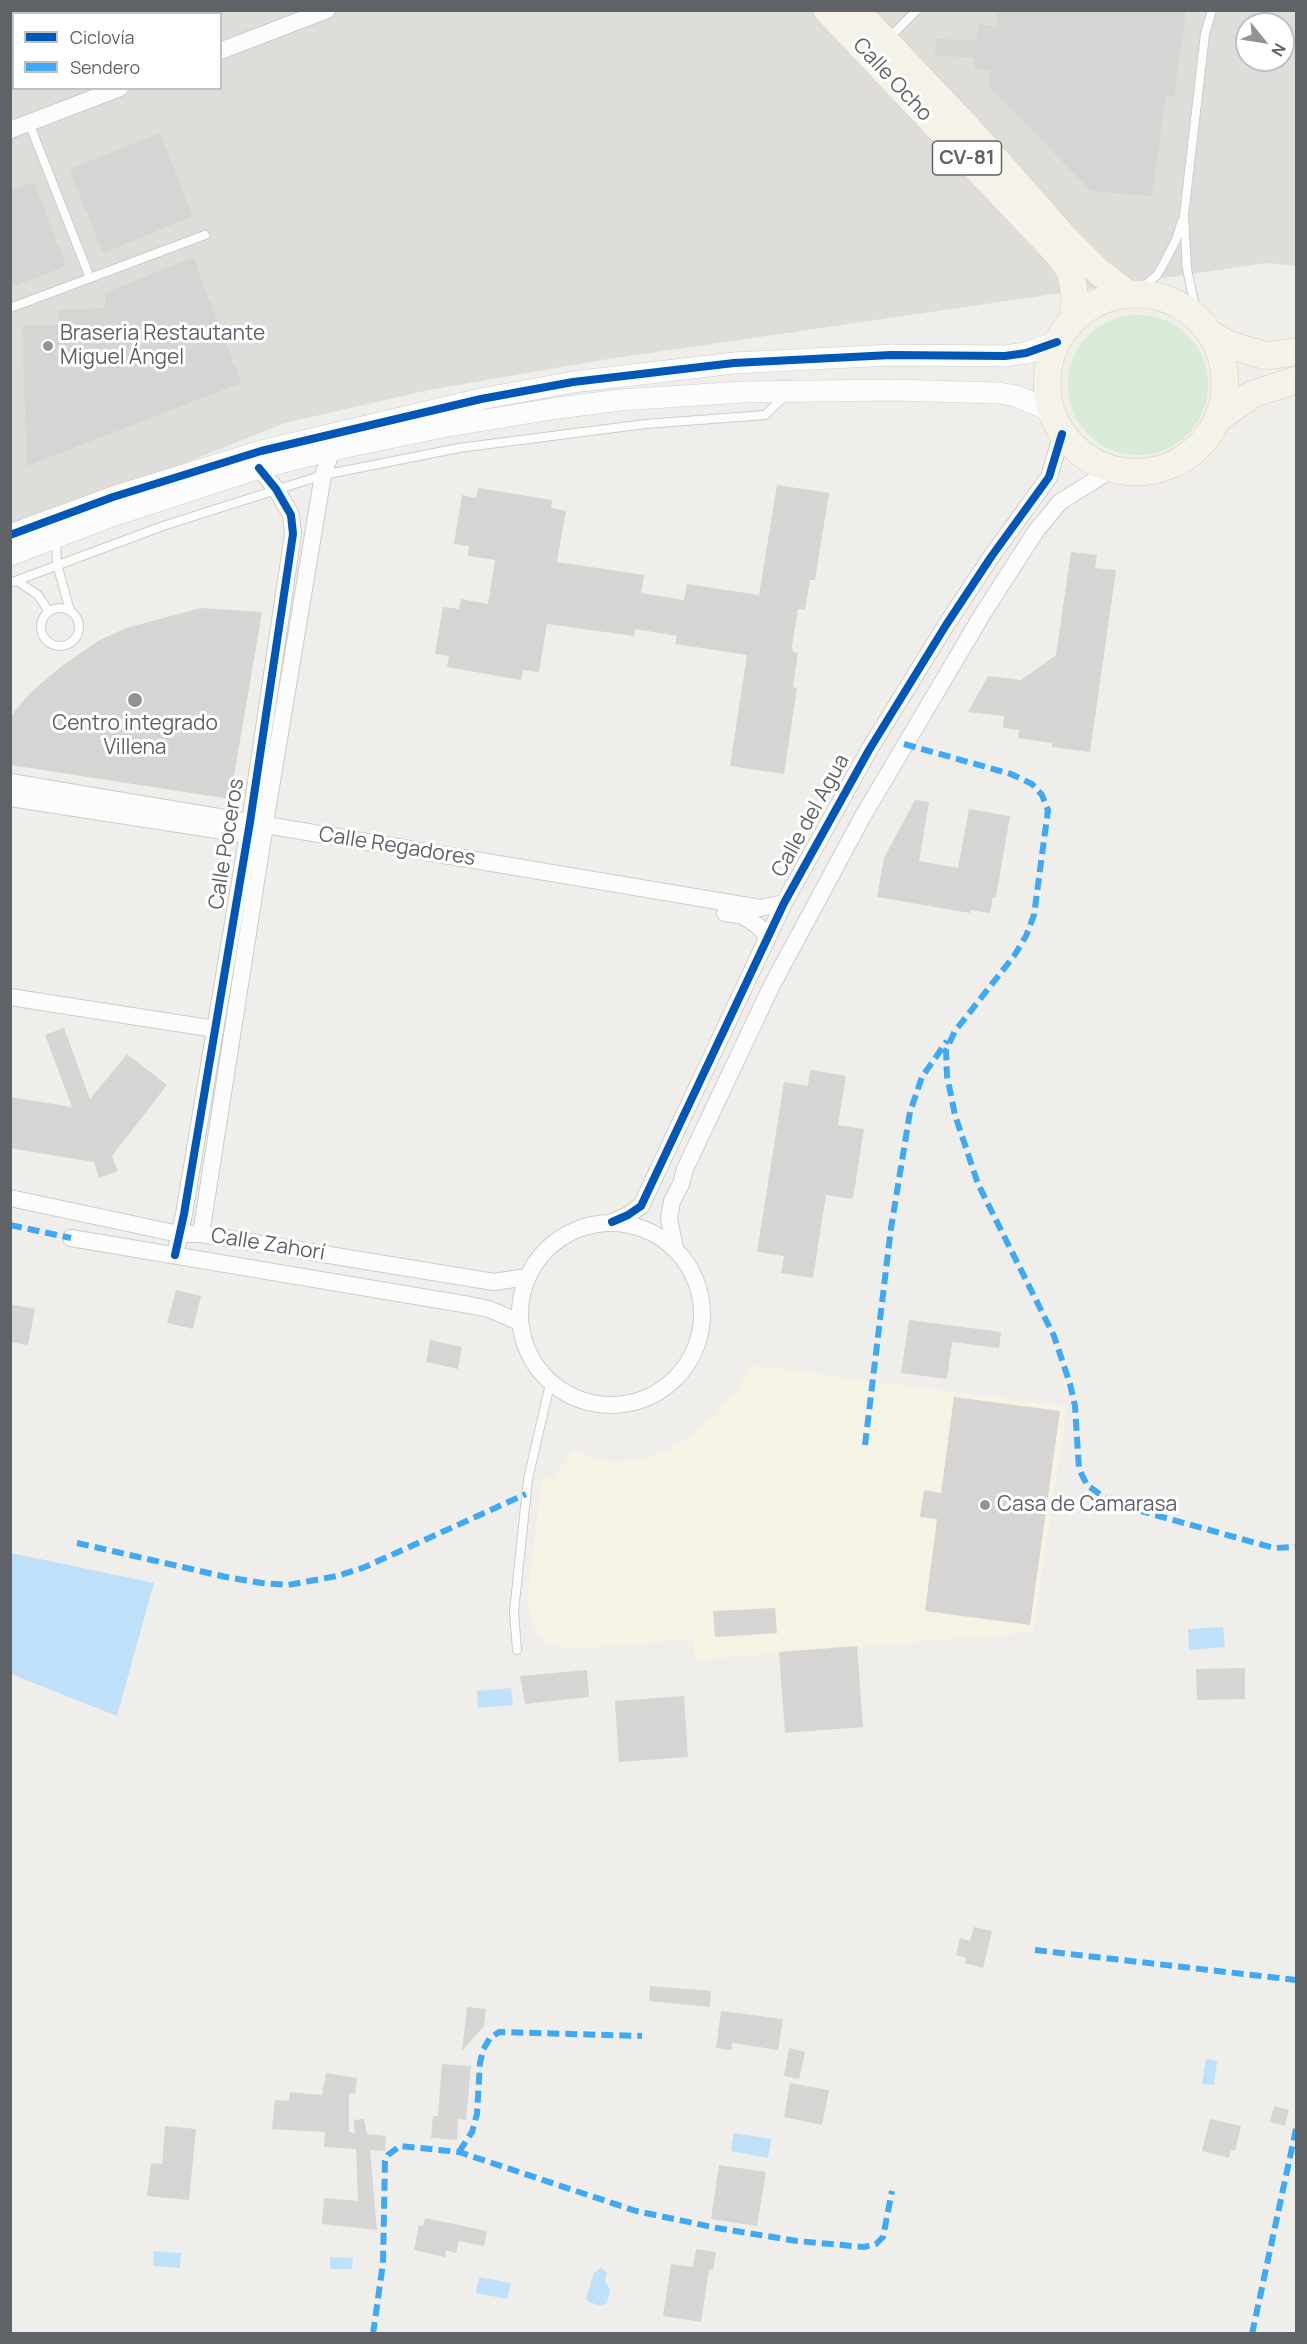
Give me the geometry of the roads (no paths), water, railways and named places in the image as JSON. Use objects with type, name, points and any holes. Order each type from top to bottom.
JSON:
[{"type":"main road","name":"Calle Ocho","points":[[827,10],[1058,254],[1070,271],[1073,284],[1075,300],[1073,320]]},
{"type":"main road","name":"Calle Ocho","points":[[856,10],[964,125],[1063,236],[1099,272],[1132,294]]},
{"type":"main road","points":[[1205,326],[1221,354],[1226,375],[1225,397],[1219,418],[1206,440],[1186,458],[1162,469],[1137,473],[1111,470],[1092,462],[1076,450],[1057,422],[1047,388],[1049,364],[1057,342],[1073,320],[1089,307],[1108,298],[1132,294],[1169,299],[1205,326],[1227,344],[1266,356],[1296,352]]},
{"type":"main road","points":[[1219,418],[1253,394],[1296,380]]},
{"type":"street","points":[[222,50],[327,10]]},
{"type":"street","points":[[10,130],[115,90]]},
{"type":"street","points":[[10,535],[113,497],[261,451],[481,399],[534,389],[648,372],[784,359],[891,355],[1005,356],[1026,353],[1057,342]]},
{"type":"street","points":[[10,555],[142,505],[259,468],[442,427],[620,400],[790,391],[892,390],[999,393],[1023,399],[1057,422]]},
{"type":"street","name":"Calle del Agua","points":[[612,1222],[641,1206],[767,936],[868,750],[991,557],[1049,477],[1057,422]]},
{"type":"street","name":"Calle Poceros","points":[[175,1255],[215,1029],[256,830],[323,475],[332,450]]},
{"type":"street","name":"Calle Poceros","points":[[201,1234],[256,830],[293,534],[291,514],[276,489],[259,468]]},
{"type":"street","points":[[675,1248],[669,1219],[672,1202],[685,1169],[771,987],[834,868],[904,744],[1036,531],[1060,502],[1078,488],[1111,470]]},
{"type":"street","name":"Calle Regadores","points":[[10,782],[256,830],[741,915],[757,925],[767,936]]},
{"type":"street","name":"Calle Regadores","points":[[10,798],[256,830],[760,908],[784,903]]},
{"type":"street","points":[[10,997],[215,1029]]},
{"type":"street","name":"Calle Zahorí","points":[[10,1198],[179,1234],[201,1234],[494,1282],[527,1276]]},
{"type":"street","points":[[612,1222],[634,1225],[656,1234],[675,1248],[692,1271],[701,1298],[702,1326],[694,1353],[678,1377],[656,1394],[638,1401],[601,1406],[574,1399],[550,1383],[534,1366],[524,1344],[519,1322],[520,1299],[527,1276],[541,1254],[561,1237],[585,1226],[612,1222]]},
{"type":"street","name":"Calle Zahorí","points":[[71,1238],[469,1305],[489,1309],[519,1322]]},
{"type":"lane","points":[[885,42],[917,10]]},
{"type":"lane","points":[[1205,326],[1187,269],[1184,215],[1205,34],[1212,10]]},
{"type":"lane","points":[[29,123],[90,278]]},
{"type":"lane","points":[[1132,294],[1157,275],[1176,240],[1184,215]]},
{"type":"lane","points":[[10,308],[205,235]]},
{"type":"lane","points":[[14,582],[163,526],[323,475],[459,448],[645,424],[765,415],[790,391]]},
{"type":"lane","points":[[66,514],[57,536],[57,564],[70,611],[78,621],[78,633],[71,644],[58,647],[52,645],[43,635],[42,623],[49,612],[59,608],[70,611]]},
{"type":"lane","points":[[14,582],[38,595],[49,612]]},
{"type":"lane","points":[[517,1650],[514,1612],[528,1479],[550,1383]]},
{"type":"water","points":[[11,1553],[154,1583],[117,1716],[11,1674]]},
{"type":"water","points":[[1223,1627],[1225,1647],[1189,1650],[1188,1629]]},
{"type":"water","points":[[511,1688],[513,1705],[478,1708],[477,1691]]},
{"type":"water","points":[[1206,2059],[1217,2061],[1214,2085],[1202,2084]]},
{"type":"water","points":[[734,2133],[771,2139],[768,2158],[731,2151]]},
{"type":"water","points":[[154,2251],[181,2253],[180,2268],[153,2266]]},
{"type":"water","points":[[330,2257],[353,2258],[352,2269],[330,2269]]},
{"type":"water","points":[[601,2268],[607,2273],[605,2281],[610,2290],[607,2302],[602,2306],[589,2302],[586,2298],[594,2273]]},
{"type":"water","points":[[479,2277],[511,2283],[507,2299],[476,2293]]},
{"type":"place","name":"Braseria Restautante Miguel Ángel","points":[[48,346]]},
{"type":"place","name":"Centro integrado Villena","points":[[135,700]]},
{"type":"place","name":"Casa de Camarasa","points":[[985,1505]]}]
